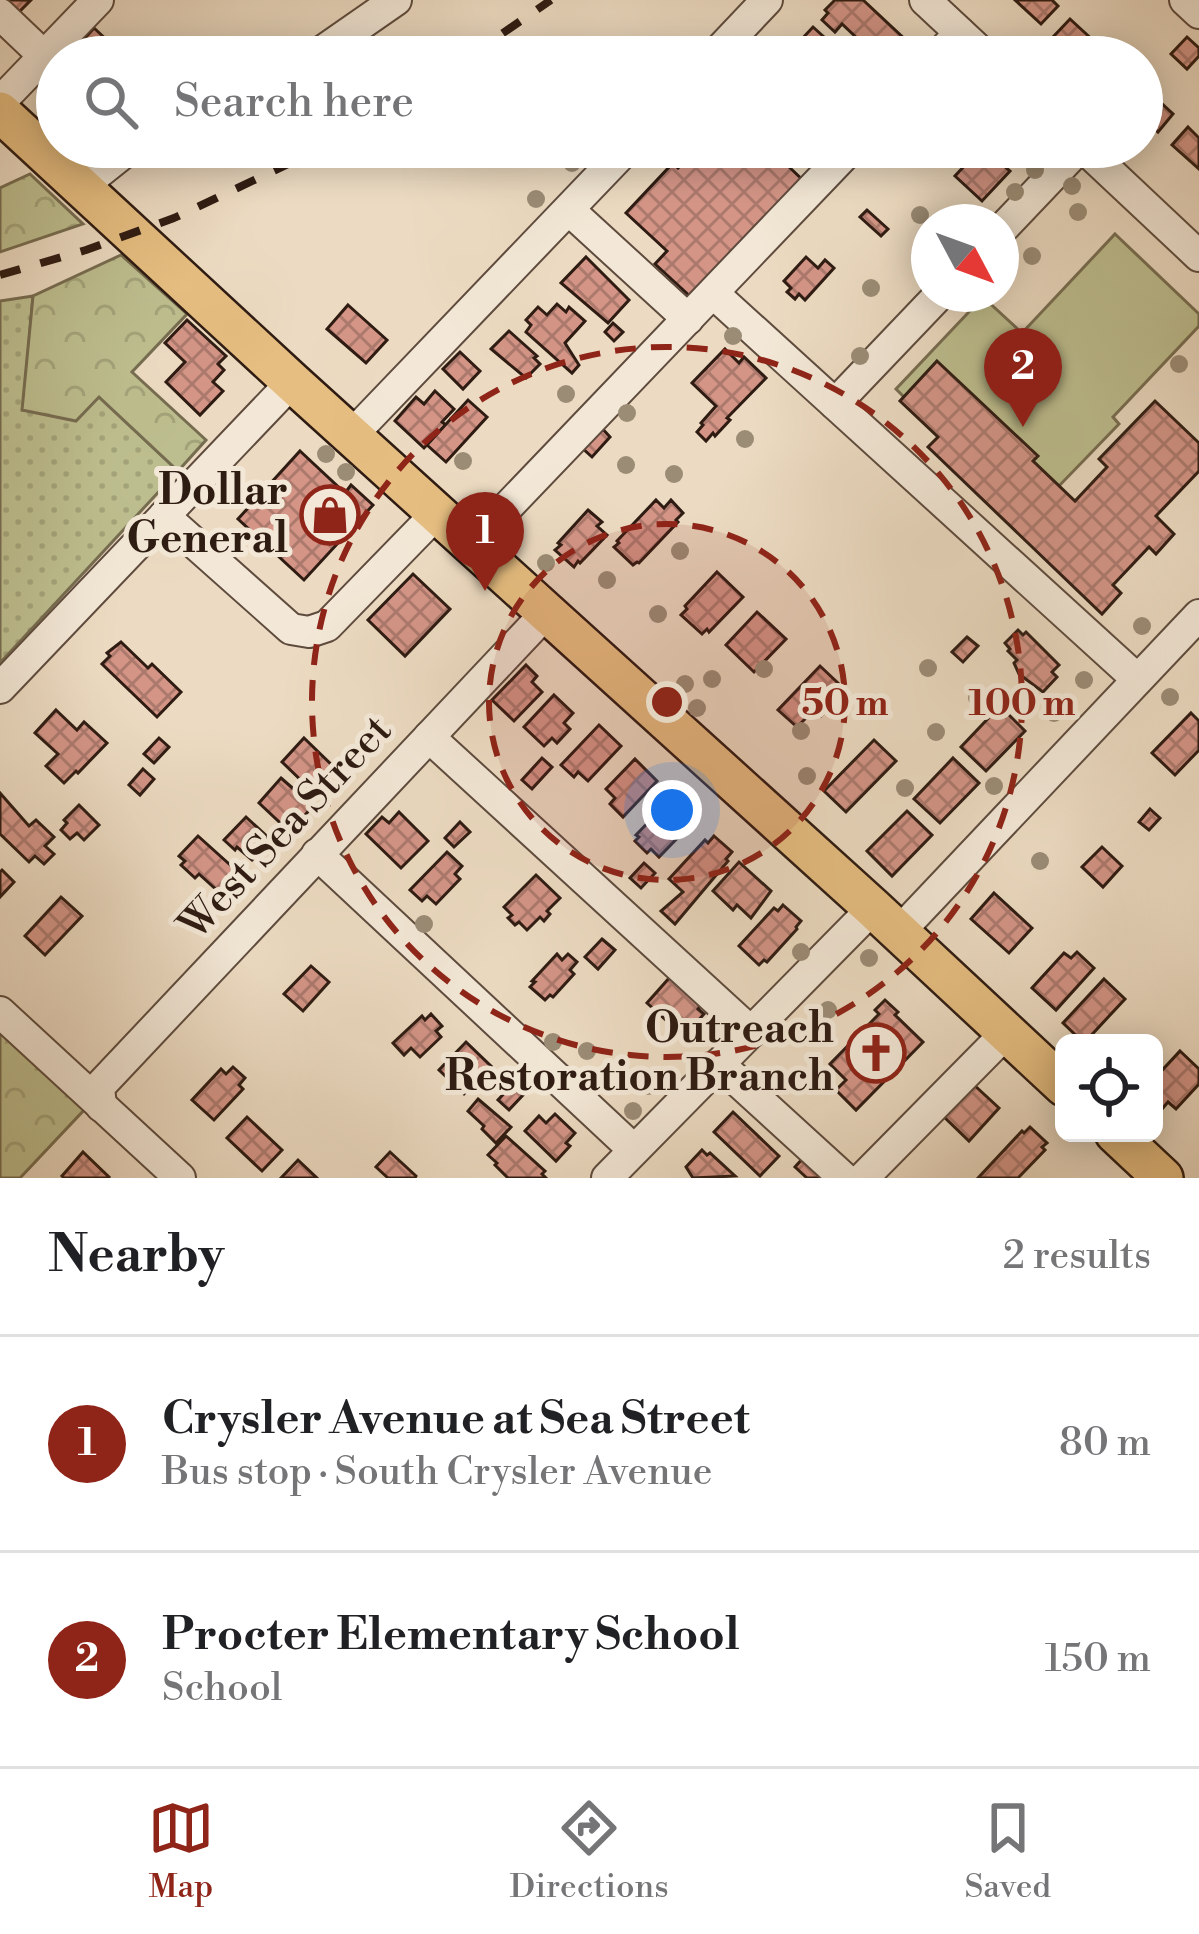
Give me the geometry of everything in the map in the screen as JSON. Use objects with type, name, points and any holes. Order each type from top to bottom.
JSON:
[{"type":"main road","points":[[0,112],[36,144]]},
{"type":"main road","points":[[62,168],[1055,1077]]},
{"type":"main road","points":[[1125,1142],[1163,1178]]},
{"type":"street","points":[[63,36],[98,0]]},
{"type":"street","points":[[344,36],[396,0]]},
{"type":"street","points":[[733,36],[767,0]]},
{"type":"street","points":[[925,0],[963,36]]},
{"type":"street","points":[[1185,0],[1199,13]]},
{"type":"street","points":[[0,14],[36,48]]},
{"type":"street","points":[[957,36],[960,33]]},
{"type":"street","points":[[0,102],[36,64]]},
{"type":"street","points":[[82,186],[105,168]]},
{"type":"street","points":[[352,435],[608,168]]},
{"type":"street","points":[[472,544],[832,168]]},
{"type":"street","points":[[1019,211],[1061,168]]},
{"type":"street","points":[[1104,168],[1199,256]]},
{"type":"street","points":[[568,210],[688,320]]},
{"type":"street","points":[[713,293],[1137,679]]},
{"type":"street","points":[[835,404],[923,312]]},
{"type":"street","points":[[0,688],[292,382]]},
{"type":"street","points":[[164,516],[291,629],[309,632],[327,626],[437,513]]},
{"type":"street","name":"West Sea Street","points":[[101,1106],[100,1087],[546,613]]},
{"type":"street","points":[[607,1178],[751,1032],[886,920],[1198,618]]},
{"type":"street","points":[[429,737],[751,1032]]},
{"type":"street","points":[[317,854],[634,1150]]},
{"type":"street","points":[[0,1012],[179,1178]]},
{"type":"street","points":[[862,1178],[1007,1032]]},
{"type":"street","points":[[719,1064],[844,1178]]},
{"type":"green space","points":[[30,174],[83,224],[0,252],[0,188]]},
{"type":"green space","points":[[1115,234],[1199,314],[1199,326],[1113,417],[1119,424],[1059,486],[1033,461],[1037,456],[904,397],[896,389],[969,312],[999,312],[1022,333]]},
{"type":"green space","points":[[121,255],[187,314],[132,372],[206,440],[178,471],[99,397],[76,421],[22,410],[33,296]]},
{"type":"green space","points":[[33,296],[23,410],[99,397],[178,471],[0,663],[0,301]]},
{"type":"green space","points":[[0,1032],[85,1109],[20,1178],[0,1178]]},
{"type":"building","points":[[0,0],[31,0],[14,17]]},
{"type":"building","points":[[835,0],[863,0],[902,36],[855,36],[842,24],[835,32],[822,20],[828,13],[825,10]]},
{"type":"building","points":[[1015,0],[1052,0],[1058,6],[1041,24]]},
{"type":"building","points":[[1070,19],[1088,36],[1054,36]]},
{"type":"building","points":[[1187,37],[1199,48],[1199,56],[1187,69],[1171,54]]},
{"type":"building","points":[[1163,105],[1173,114],[1163,126]]},
{"type":"building","points":[[1188,127],[1199,138],[1199,169],[1172,145]]},
{"type":"building","points":[[668,168],[790,168],[808,185],[693,299],[655,264],[667,251],[626,213]]},
{"type":"building","points":[[962,168],[1010,171],[982,201],[955,176]]},
{"type":"building","points":[[867,210],[888,229],[881,236],[860,217]]},
{"type":"building","points":[[586,257],[629,300],[608,323],[561,283]]},
{"type":"building","points":[[806,257],[818,268],[825,260],[834,268],[805,300],[799,294],[795,299],[784,281]]},
{"type":"building","points":[[557,304],[566,312],[569,307],[585,321],[565,343],[579,365],[572,373],[526,332],[531,325],[526,320],[538,307],[547,315]]},
{"type":"building","points":[[348,305],[387,340],[366,363],[327,329]]},
{"type":"building","points":[[187,320],[226,356],[218,364],[224,370],[213,382],[223,391],[200,415],[166,382],[185,362],[165,343]]},
{"type":"building","points":[[613,323],[623,332],[614,341],[605,332]]},
{"type":"building","points":[[509,331],[540,364],[526,378],[491,349]]},
{"type":"building","points":[[725,349],[739,363],[744,357],[766,378],[706,441],[697,432],[716,406],[692,383]]},
{"type":"building","points":[[460,352],[480,371],[463,389],[443,369]]},
{"type":"building","points":[[937,361],[1038,456],[1033,461],[1075,501],[1107,467],[1099,459],[1155,401],[1199,443],[1199,471],[1156,516],[1174,534],[1156,554],[1149,547],[1113,585],[1121,593],[1102,614],[928,447],[938,437],[900,401]]},
{"type":"building","points":[[435,391],[454,409],[424,448],[395,421],[416,397],[424,404]]},
{"type":"building","points":[[468,400],[487,417],[446,462],[427,445]]},
{"type":"building","points":[[600,426],[610,437],[592,457],[581,447]]},
{"type":"building","points":[[300,451],[345,493],[351,485],[373,505],[304,580],[238,519]]},
{"type":"building","points":[[656,500],[664,508],[671,500],[683,513],[633,565],[614,547]]},
{"type":"building","points":[[588,510],[602,522],[597,526],[607,535],[574,567],[555,550]]},
{"type":"building","points":[[717,572],[743,597],[702,634],[681,615]]},
{"type":"building","points":[[413,574],[450,609],[405,656],[368,620]]},
{"type":"building","points":[[757,612],[786,639],[754,672],[726,645]]},
{"type":"building","points":[[1018,630],[1023,635],[1026,632],[1059,665],[1052,672],[1057,677],[1043,692],[1019,674],[1017,660],[1008,651],[1005,643]]},
{"type":"building","points":[[967,637],[978,646],[963,662],[952,652]]},
{"type":"building","points":[[121,642],[181,692],[157,717],[102,664]]},
{"type":"building","points":[[526,665],[537,676],[532,682],[542,692],[514,721],[492,700]]},
{"type":"building","points":[[820,666],[838,683],[828,694],[835,701],[821,716],[814,710],[797,727],[778,710]]},
{"type":"building","points":[[554,695],[573,713],[564,723],[570,729],[557,743],[552,738],[544,746],[524,727]]},
{"type":"building","points":[[1000,706],[1025,731],[986,771],[961,747]]},
{"type":"building","points":[[56,710],[77,730],[84,722],[107,743],[64,783],[46,766],[58,754],[35,733]]},
{"type":"building","points":[[1191,713],[1199,721],[1199,750],[1175,775],[1152,753]]},
{"type":"building","points":[[599,725],[621,746],[588,781],[578,772],[574,777],[561,765]]},
{"type":"building","points":[[159,738],[169,747],[154,763],[144,754]]},
{"type":"building","points":[[304,738],[337,770],[324,784],[319,780],[310,789],[282,762]]},
{"type":"building","points":[[874,740],[896,761],[846,812],[824,791]]},
{"type":"building","points":[[542,758],[552,767],[532,789],[522,780]]},
{"type":"building","points":[[953,758],[979,783],[940,823],[914,799]]},
{"type":"building","points":[[635,759],[657,781],[623,817],[610,804],[615,798],[606,789]]},
{"type":"building","points":[[143,769],[154,779],[140,795],[129,785]]},
{"type":"building","points":[[281,778],[313,806],[290,832],[259,803]]},
{"type":"building","points":[[0,793],[29,826],[36,820],[54,837],[45,846],[54,854],[44,864],[35,856],[29,862],[0,834]]},
{"type":"building","points":[[676,799],[694,816],[692,823],[659,857],[651,849],[647,853],[635,841],[636,835]]},
{"type":"building","points":[[79,805],[99,825],[84,840],[77,833],[70,839],[61,830]]},
{"type":"building","points":[[1150,809],[1160,818],[1149,830],[1139,822]]},
{"type":"building","points":[[907,811],[932,835],[892,876],[867,851]]},
{"type":"building","points":[[399,812],[428,841],[401,868],[366,834],[382,817],[389,823]]},
{"type":"building","points":[[246,817],[271,840],[252,860],[224,840]]},
{"type":"building","points":[[460,822],[470,832],[454,847],[445,838]]},
{"type":"building","points":[[198,836],[242,880],[227,895],[181,865],[185,861],[179,856]]},
{"type":"building","points":[[714,836],[732,852],[675,924],[661,911],[683,892],[669,879]]},
{"type":"building","points":[[1102,847],[1122,866],[1103,887],[1082,867]]},
{"type":"building","points":[[447,852],[462,866],[455,874],[460,879],[436,904],[427,896],[422,901],[410,890]]},
{"type":"building","points":[[739,862],[771,891],[751,918],[737,905],[733,910],[713,891]]},
{"type":"building","points":[[644,863],[655,873],[641,888],[630,878]]},
{"type":"building","points":[[0,872],[14,882],[0,897]]},
{"type":"building","points":[[536,875],[560,898],[544,921],[540,917],[527,930],[508,918],[512,915],[504,907]]},
{"type":"building","points":[[994,893],[1032,928],[1009,953],[971,919]]},
{"type":"building","points":[[61,897],[82,916],[45,955],[25,936]]},
{"type":"building","points":[[783,905],[801,921],[767,962],[759,965],[739,946],[774,908],[778,911]]},
{"type":"building","points":[[602,939],[615,950],[598,969],[585,957]]},
{"type":"building","points":[[1077,952],[1094,968],[1056,1010],[1032,988],[1064,953],[1071,958]]},
{"type":"building","points":[[557,954],[562,960],[568,954],[577,962],[570,970],[574,974],[545,1000],[530,987]]},
{"type":"building","points":[[311,966],[329,982],[303,1011],[284,994]]},
{"type":"building","points":[[671,976],[702,1004],[698,1009],[704,1014],[687,1033],[681,1027],[678,1031],[647,1003]]},
{"type":"building","points":[[1104,979],[1125,999],[1092,1034],[1075,1034],[1063,1023]]},
{"type":"building","name":"Outreach Restoration Branch","points":[[885,1000],[923,1042],[856,1110],[836,1090],[846,1080],[830,1064],[879,1014],[875,1010]]},
{"type":"building","points":[[431,1014],[442,1026],[436,1031],[441,1037],[420,1057],[411,1048],[404,1055],[393,1043],[422,1016],[425,1020]]},
{"type":"building","points":[[466,1042],[491,1066],[464,1094],[439,1070]]},
{"type":"building","points":[[1180,1051],[1199,1069],[1199,1084],[1176,1109],[1168,1102],[1163,1108],[1163,1069]]},
{"type":"building","points":[[233,1067],[245,1078],[239,1085],[243,1089],[214,1120],[192,1100],[221,1069],[226,1074]]},
{"type":"building","points":[[973,1084],[999,1108],[969,1141],[943,1116]]},
{"type":"building","points":[[512,1085],[523,1095],[509,1110],[498,1100]]},
{"type":"building","points":[[478,1099],[511,1127],[496,1143],[468,1111]]},
{"type":"building","points":[[733,1112],[779,1156],[760,1176],[714,1132]]},
{"type":"building","points":[[555,1114],[575,1133],[556,1161],[525,1131],[539,1116],[546,1123]]},
{"type":"building","points":[[247,1117],[282,1150],[262,1171],[227,1138]]},
{"type":"building","points":[[1030,1127],[1047,1143],[1018,1178],[978,1178],[1022,1131]]},
{"type":"building","points":[[506,1136],[545,1171],[546,1178],[508,1178],[495,1165],[488,1155]]},
{"type":"building","points":[[702,1150],[735,1176],[693,1178],[686,1167]]},
{"type":"building","points":[[83,1152],[109,1177],[108,1178],[62,1176]]},
{"type":"building","points":[[390,1152],[415,1178],[388,1178],[376,1167]]},
{"type":"building","points":[[805,1156],[826,1178],[807,1178],[795,1167]]},
{"type":"building","points":[[298,1160],[317,1178],[281,1178]]},
{"type":"railway","points":[[499,36],[551,0]]},
{"type":"railway","points":[[0,275],[174,218],[280,168]]},
{"type":"place","name":"Procter Elementary School","points":[[1023,427]]},
{"type":"place","name":"Dollar General","points":[[330,515]]},
{"type":"place","name":"Crysler Avenue at Sea Street","points":[[485,591]]},
{"type":"place","name":"Outreach Restoration Branch","points":[[876,1053]]}]
